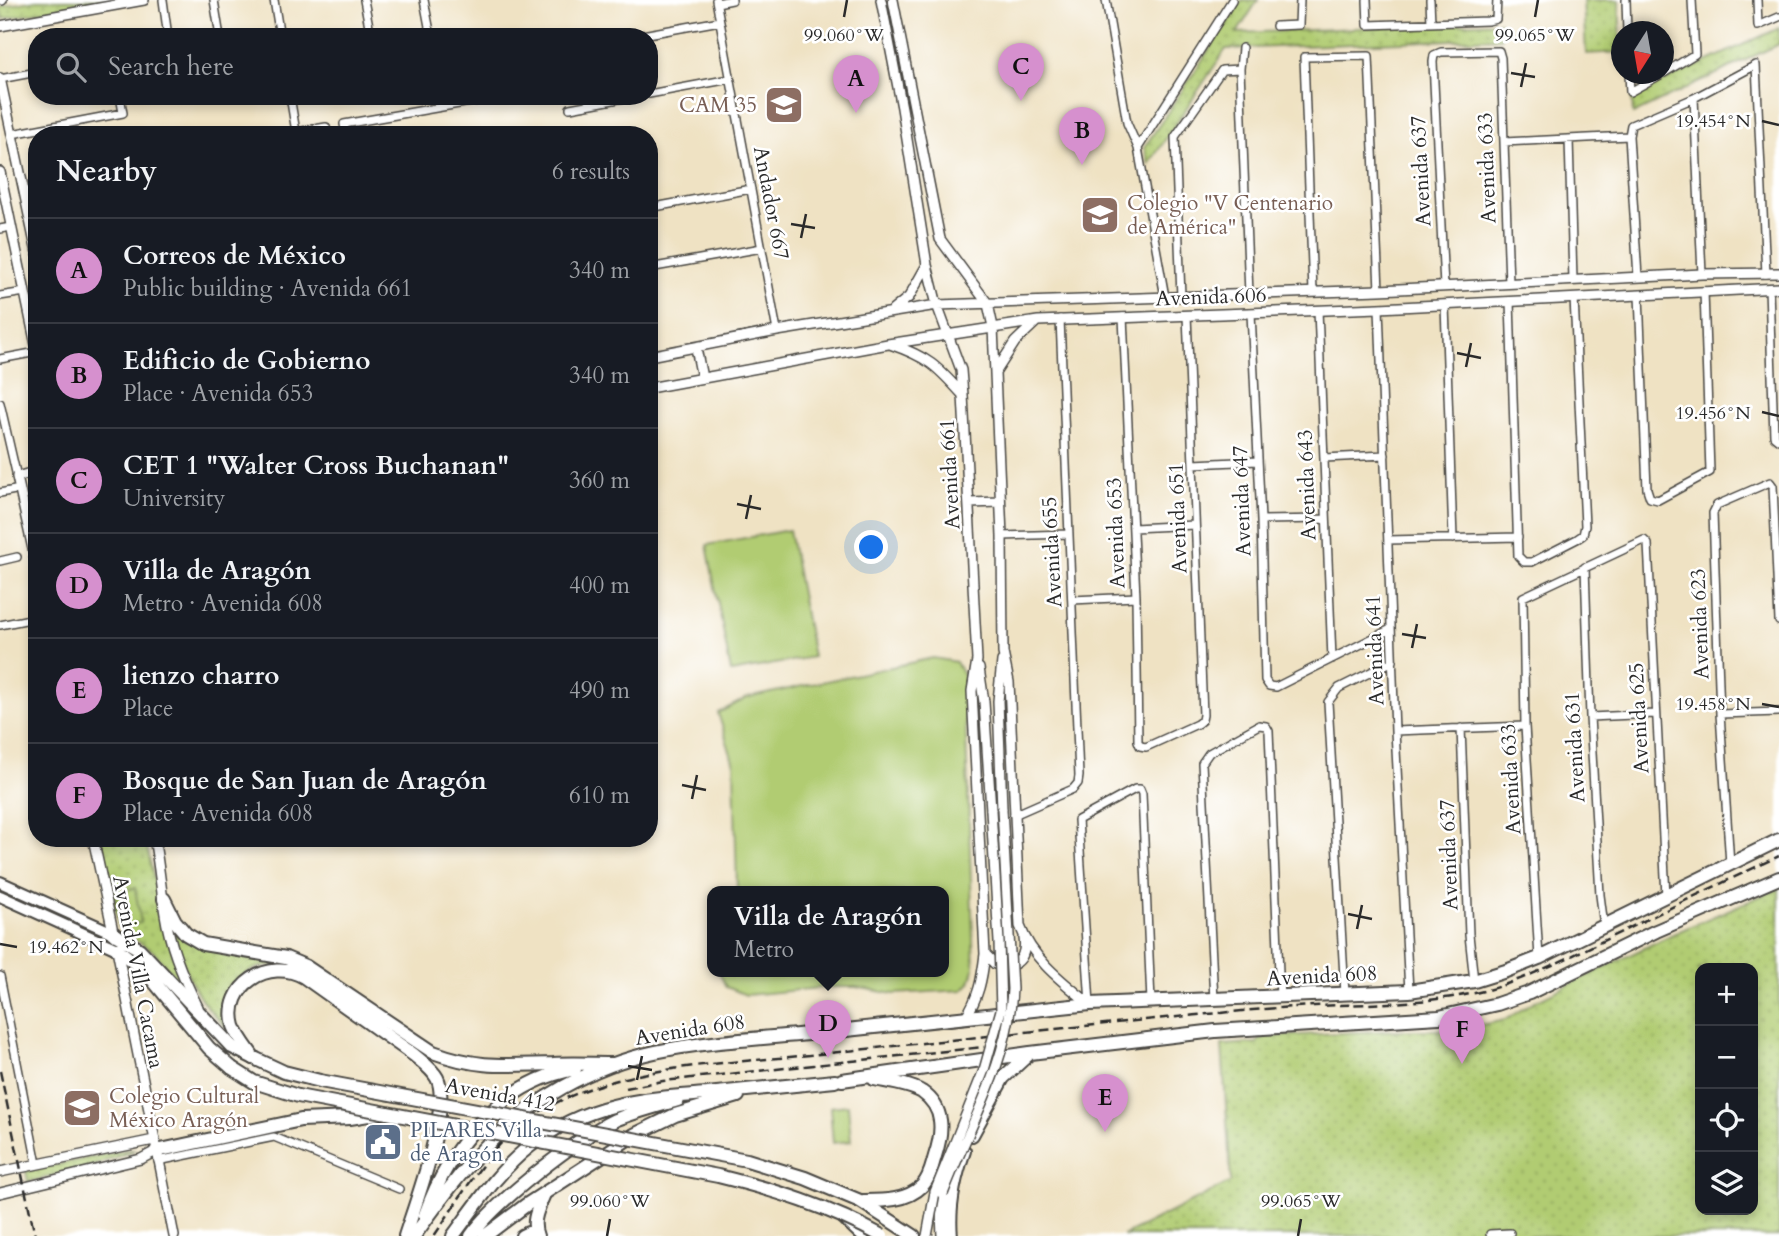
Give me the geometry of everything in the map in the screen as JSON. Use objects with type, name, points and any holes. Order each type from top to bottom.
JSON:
[{"type":"main road","name":"Avenida 608","points":[[416,1233],[484,1147],[536,1104],[614,1064],[651,1052],[682,1046],[1090,1004],[1409,991],[1474,981],[1539,958],[1779,840]]},
{"type":"main road","points":[[453,1236],[513,1162],[548,1134],[611,1105],[664,1096],[839,1081],[1030,1053],[1214,1031],[1439,1017],[1497,1004],[1529,993],[1656,931],[1779,878]]},
{"type":"main road","points":[[0,882],[113,933]]},
{"type":"main road","points":[[0,896],[117,949]]},
{"type":"main road","points":[[164,899],[175,921],[186,934],[203,944],[286,958],[305,966],[433,1052],[457,1061],[498,1067],[552,1063],[614,1064]]},
{"type":"main road","name":"Avenida 412","points":[[113,933],[139,949],[181,996],[232,1046],[284,1072],[320,1082],[747,1160],[805,1178],[860,1201],[914,1236]]},
{"type":"main road","name":"Avenida 412","points":[[117,949],[146,972],[209,1048],[254,1082],[298,1096],[381,1113],[718,1176],[766,1188],[840,1215],[882,1236]]},
{"type":"main road","points":[[254,1058],[234,1027],[233,1007],[242,988],[257,975],[282,968],[304,977],[430,1069],[438,1079],[440,1090],[438,1119],[426,1171],[405,1236]]},
{"type":"main road","points":[[951,1236],[953,1185],[964,1152],[1003,1078],[1030,1053]]},
{"type":"main road","points":[[416,1233],[444,1171],[462,1143],[482,1120],[504,1101],[540,1080],[566,1070],[614,1064]]},
{"type":"main road","points":[[860,1201],[900,1198],[922,1186],[930,1172],[942,1130],[940,1115],[932,1102],[920,1091],[866,1077]]},
{"type":"main road","points":[[485,1236],[544,1194],[654,1123],[762,1088]]},
{"type":"main road","points":[[471,1236],[519,1188],[571,1148],[615,1121],[705,1094]]},
{"type":"main road","points":[[156,1151],[301,1120],[350,1118],[381,1113]]},
{"type":"main road","points":[[532,1235],[535,1214],[544,1194]]},
{"type":"main road","points":[[840,1215],[863,1236]]},
{"type":"street","points":[[0,26],[144,0]]},
{"type":"street","points":[[163,0],[166,28]]},
{"type":"street","points":[[214,0],[219,28]]},
{"type":"street","points":[[274,0],[279,28]]},
{"type":"street","points":[[364,0],[369,28]]},
{"type":"street","points":[[424,0],[429,28]]},
{"type":"street","points":[[716,1],[732,0]]},
{"type":"street","name":"Avenida 661","points":[[881,0],[902,108],[927,265],[937,305],[961,370],[977,660],[972,691],[985,954],[978,997],[965,1018]]},
{"type":"street","points":[[1106,0],[1127,122],[1138,148],[1165,297]]},
{"type":"street","points":[[1138,148],[1232,0]]},
{"type":"street","points":[[1276,26],[1299,25],[1300,0]]},
{"type":"street","points":[[1367,0],[1368,25],[1496,19],[1497,0]]},
{"type":"street","points":[[1430,0],[1431,23]]},
{"type":"street","points":[[1626,0],[1627,21]]},
{"type":"street","points":[[1674,66],[1695,54],[1692,0]]},
{"type":"street","points":[[1757,0],[1758,26],[1779,17]]},
{"type":"street","name":"Andador 667","points":[[716,1],[777,331]]},
{"type":"street","points":[[883,11],[893,5],[940,239],[988,304],[993,327],[1002,536],[1003,653],[998,701],[1011,1011],[993,1074],[943,1194],[943,1236]]},
{"type":"street","points":[[658,32],[720,21]]},
{"type":"street","points":[[1242,48],[1240,69],[1249,294]]},
{"type":"street","name":"Avenida 633","points":[[1434,55],[1441,52],[1499,51],[1509,284]]},
{"type":"street","name":"Avenida 637","points":[[1434,55],[1444,286]]},
{"type":"street","points":[[1313,292],[1304,57],[1369,56],[1379,290]]},
{"type":"street","points":[[1638,277],[1629,136],[1631,125],[1694,99],[1756,65],[1766,274]]},
{"type":"street","points":[[1181,297],[1175,137],[1222,70],[1240,69]]},
{"type":"street","points":[[28,73],[0,78],[28,210]]},
{"type":"street","points":[[658,92],[730,79]]},
{"type":"street","points":[[1630,84],[1630,92],[1644,84]]},
{"type":"street","points":[[1694,99],[1702,274]]},
{"type":"street","points":[[54,126],[123,113],[122,105]]},
{"type":"street","points":[[292,105],[295,126]]},
{"type":"street","points":[[344,126],[453,105]]},
{"type":"street","points":[[570,108],[586,105]]},
{"type":"street","points":[[12,134],[28,131]]},
{"type":"street","points":[[1504,142],[1629,136]]},
{"type":"street","points":[[1569,139],[1573,281]]},
{"type":"street","points":[[0,172],[28,307]]},
{"type":"street","points":[[658,206],[751,189]]},
{"type":"street","points":[[0,229],[11,227]]},
{"type":"street","points":[[658,266],[762,248]]},
{"type":"street","points":[[892,311],[909,297],[927,265]]},
{"type":"street","name":"Avenida 606","points":[[658,354],[777,331],[937,305],[1779,273]]},
{"type":"street","points":[[1601,279],[1602,297]]},
{"type":"street","points":[[1774,288],[1774,436],[1779,440]]},
{"type":"street","name":"Avenida 606","points":[[658,386],[888,344],[1060,319],[1379,308],[1774,288]]},
{"type":"street","points":[[1639,295],[1647,489],[1650,498],[1658,500],[1710,472],[1704,291]]},
{"type":"street","points":[[0,296],[25,292]]},
{"type":"street","points":[[1211,296],[1212,314]]},
{"type":"street","points":[[1510,301],[1518,556],[1524,562],[1532,562],[1583,535],[1585,526],[1574,298]]},
{"type":"street","points":[[1445,305],[1453,539]]},
{"type":"street","name":"Avenida 641","points":[[1379,308],[1395,731],[1409,991]]},
{"type":"street","name":"Avenida 643","points":[[1318,310],[1332,659]]},
{"type":"street","name":"Avenida 647","points":[[1251,313],[1261,520],[1265,680],[1269,686],[1276,687],[1332,659]]},
{"type":"street","name":"Avenida 651","points":[[1140,746],[1146,747],[1202,720],[1187,315]]},
{"type":"street","name":"Avenida 653","points":[[1123,317],[1140,746]]},
{"type":"street","name":"Avenida 655","points":[[1014,815],[1073,789],[1078,783],[1060,319]]},
{"type":"street","points":[[994,375],[1015,342],[1038,321]]},
{"type":"street","points":[[888,344],[911,351],[932,362],[963,395]]},
{"type":"street","points":[[696,348],[702,378]]},
{"type":"street","points":[[0,359],[28,353]]},
{"type":"street","points":[[0,403],[3,428],[28,526]]},
{"type":"street","points":[[1324,458],[1385,455]]},
{"type":"street","points":[[1193,464],[1258,461]]},
{"type":"street","points":[[17,477],[28,474]]},
{"type":"street","name":"Avenida 623","points":[[1730,864],[1720,714],[1713,509],[1770,482],[1773,486],[1779,621]]},
{"type":"street","points":[[0,493],[20,489]]},
{"type":"street","points":[[970,503],[1000,502]]},
{"type":"street","points":[[1261,520],[1326,519]]},
{"type":"street","points":[[1133,528],[1195,525]]},
{"type":"street","points":[[1002,536],[1069,534]]},
{"type":"street","points":[[1388,540],[1518,537]]},
{"type":"street","name":"Avenida 625","points":[[1585,567],[1644,540],[1648,544],[1666,896]]},
{"type":"street","points":[[0,561],[17,557]]},
{"type":"street","name":"Avenida 633","points":[[1539,958],[1525,726],[1523,597],[1585,567]]},
{"type":"street","name":"Avenida 631","points":[[1585,567],[1590,717],[1604,926]]},
{"type":"street","points":[[1072,600],[1136,597]]},
{"type":"street","points":[[0,625],[28,619]]},
{"type":"street","points":[[1332,659],[1391,629]]},
{"type":"street","points":[[985,954],[1000,966],[1015,964],[1024,953],[1024,936],[1018,914],[1009,682],[1003,653]]},
{"type":"street","points":[[927,1236],[935,1192],[984,1070],[1001,1010],[1001,966],[984,702],[977,660]]},
{"type":"street","points":[[1345,994],[1328,702],[1339,688],[1393,661]]},
{"type":"street","points":[[1720,714],[1779,712]]},
{"type":"street","points":[[1590,717],[1655,714]]},
{"type":"street","points":[[1214,1000],[1202,763],[1204,757],[1259,725],[1266,726],[1269,731],[1280,997]]},
{"type":"street","points":[[1395,731],[1525,726]]},
{"type":"street","name":"Avenida 637","points":[[1461,728],[1469,935],[1474,981]]},
{"type":"street","points":[[1090,1004],[1078,820],[1135,789],[1140,789],[1142,794],[1151,1002]]},
{"type":"street","name":"Avenida Villa Cacama","points":[[95,847],[174,1236]]},
{"type":"street","points":[[155,847],[165,915],[175,954],[184,980],[202,1014]]},
{"type":"street","points":[[1024,936],[1039,958],[1090,1004]]},
{"type":"street","points":[[0,976],[37,1164]]},
{"type":"street","points":[[0,1172],[37,1164],[274,1137],[399,1189]]},
{"type":"street","points":[[0,1193],[141,1159],[156,1151]]},
{"type":"street","points":[[1490,1234],[1510,1233]]},
{"type":"green space","points":[[36,0],[103,0],[3,19],[0,7]]},
{"type":"green space","points":[[1242,0],[1258,0],[1237,33],[1500,22],[1501,38],[1226,49],[1149,164],[1144,148]]},
{"type":"green space","points":[[1583,0],[1619,0],[1620,21],[1611,21],[1611,53],[1586,54]]},
{"type":"green space","points":[[1779,28],[1779,44],[1633,114],[1632,96],[1658,84],[1674,84],[1674,77]]},
{"type":"green space","points":[[789,530],[813,657],[731,672],[707,545]]},
{"type":"green space","points":[[933,658],[956,662],[964,677],[974,969],[970,983],[963,990],[894,994],[856,987],[830,987],[746,995],[726,987],[721,977],[949,977],[949,886],[737,886],[734,764],[718,713],[747,698]]},
{"type":"green space","points":[[102,847],[147,847],[164,926],[185,990],[154,952],[119,929]]},
{"type":"green space","points":[[135,888],[141,923],[121,926],[115,892]]},
{"type":"green space","points":[[1779,888],[1779,1236],[1123,1236],[1231,1182],[1222,1045],[1257,1043],[1261,1037],[1456,1030],[1505,1020],[1533,1002],[1675,933]]},
{"type":"green space","points":[[172,925],[179,934],[294,967],[264,966],[244,976],[227,1000],[225,1015],[230,1030],[199,996],[185,969]]},
{"type":"green space","points":[[848,1105],[851,1141],[833,1143],[830,1107]]},
{"type":"green space","points":[[135,1150],[90,1167],[28,1182],[26,1171]]},
{"type":"railway","points":[[434,1236],[479,1170],[505,1139],[536,1114],[600,1085],[634,1076],[704,1065],[1208,1014],[1291,1007],[1396,1003],[1475,993],[1543,969],[1779,856]]},
{"type":"railway","points":[[626,1088],[663,1081],[984,1047]]},
{"type":"railway","points":[[0,1071],[35,1236]]},
{"type":"place","name":"CET 1 \"Walter Cross Buchanan\"","points":[[1021,101]]},
{"type":"place","name":"CAM 35","points":[[784,105]]},
{"type":"place","name":"Correos de México","points":[[856,113]]},
{"type":"place","name":"Edificio de Gobierno","points":[[1082,165]]},
{"type":"place","name":"Colegio \"V Centenario de América\"","points":[[1100,215]]},
{"type":"place","name":"Villa de Aragón","points":[[828,1058]]},
{"type":"place","name":"Bosque de San Juan de Aragón","points":[[1462,1064]]},
{"type":"place","name":"Colegio Cultural México Aragón","points":[[82,1108]]},
{"type":"place","name":"lienzo charro","points":[[1105,1132]]},
{"type":"place","name":"PILARES Villa de Aragón","points":[[383,1142]]}]
